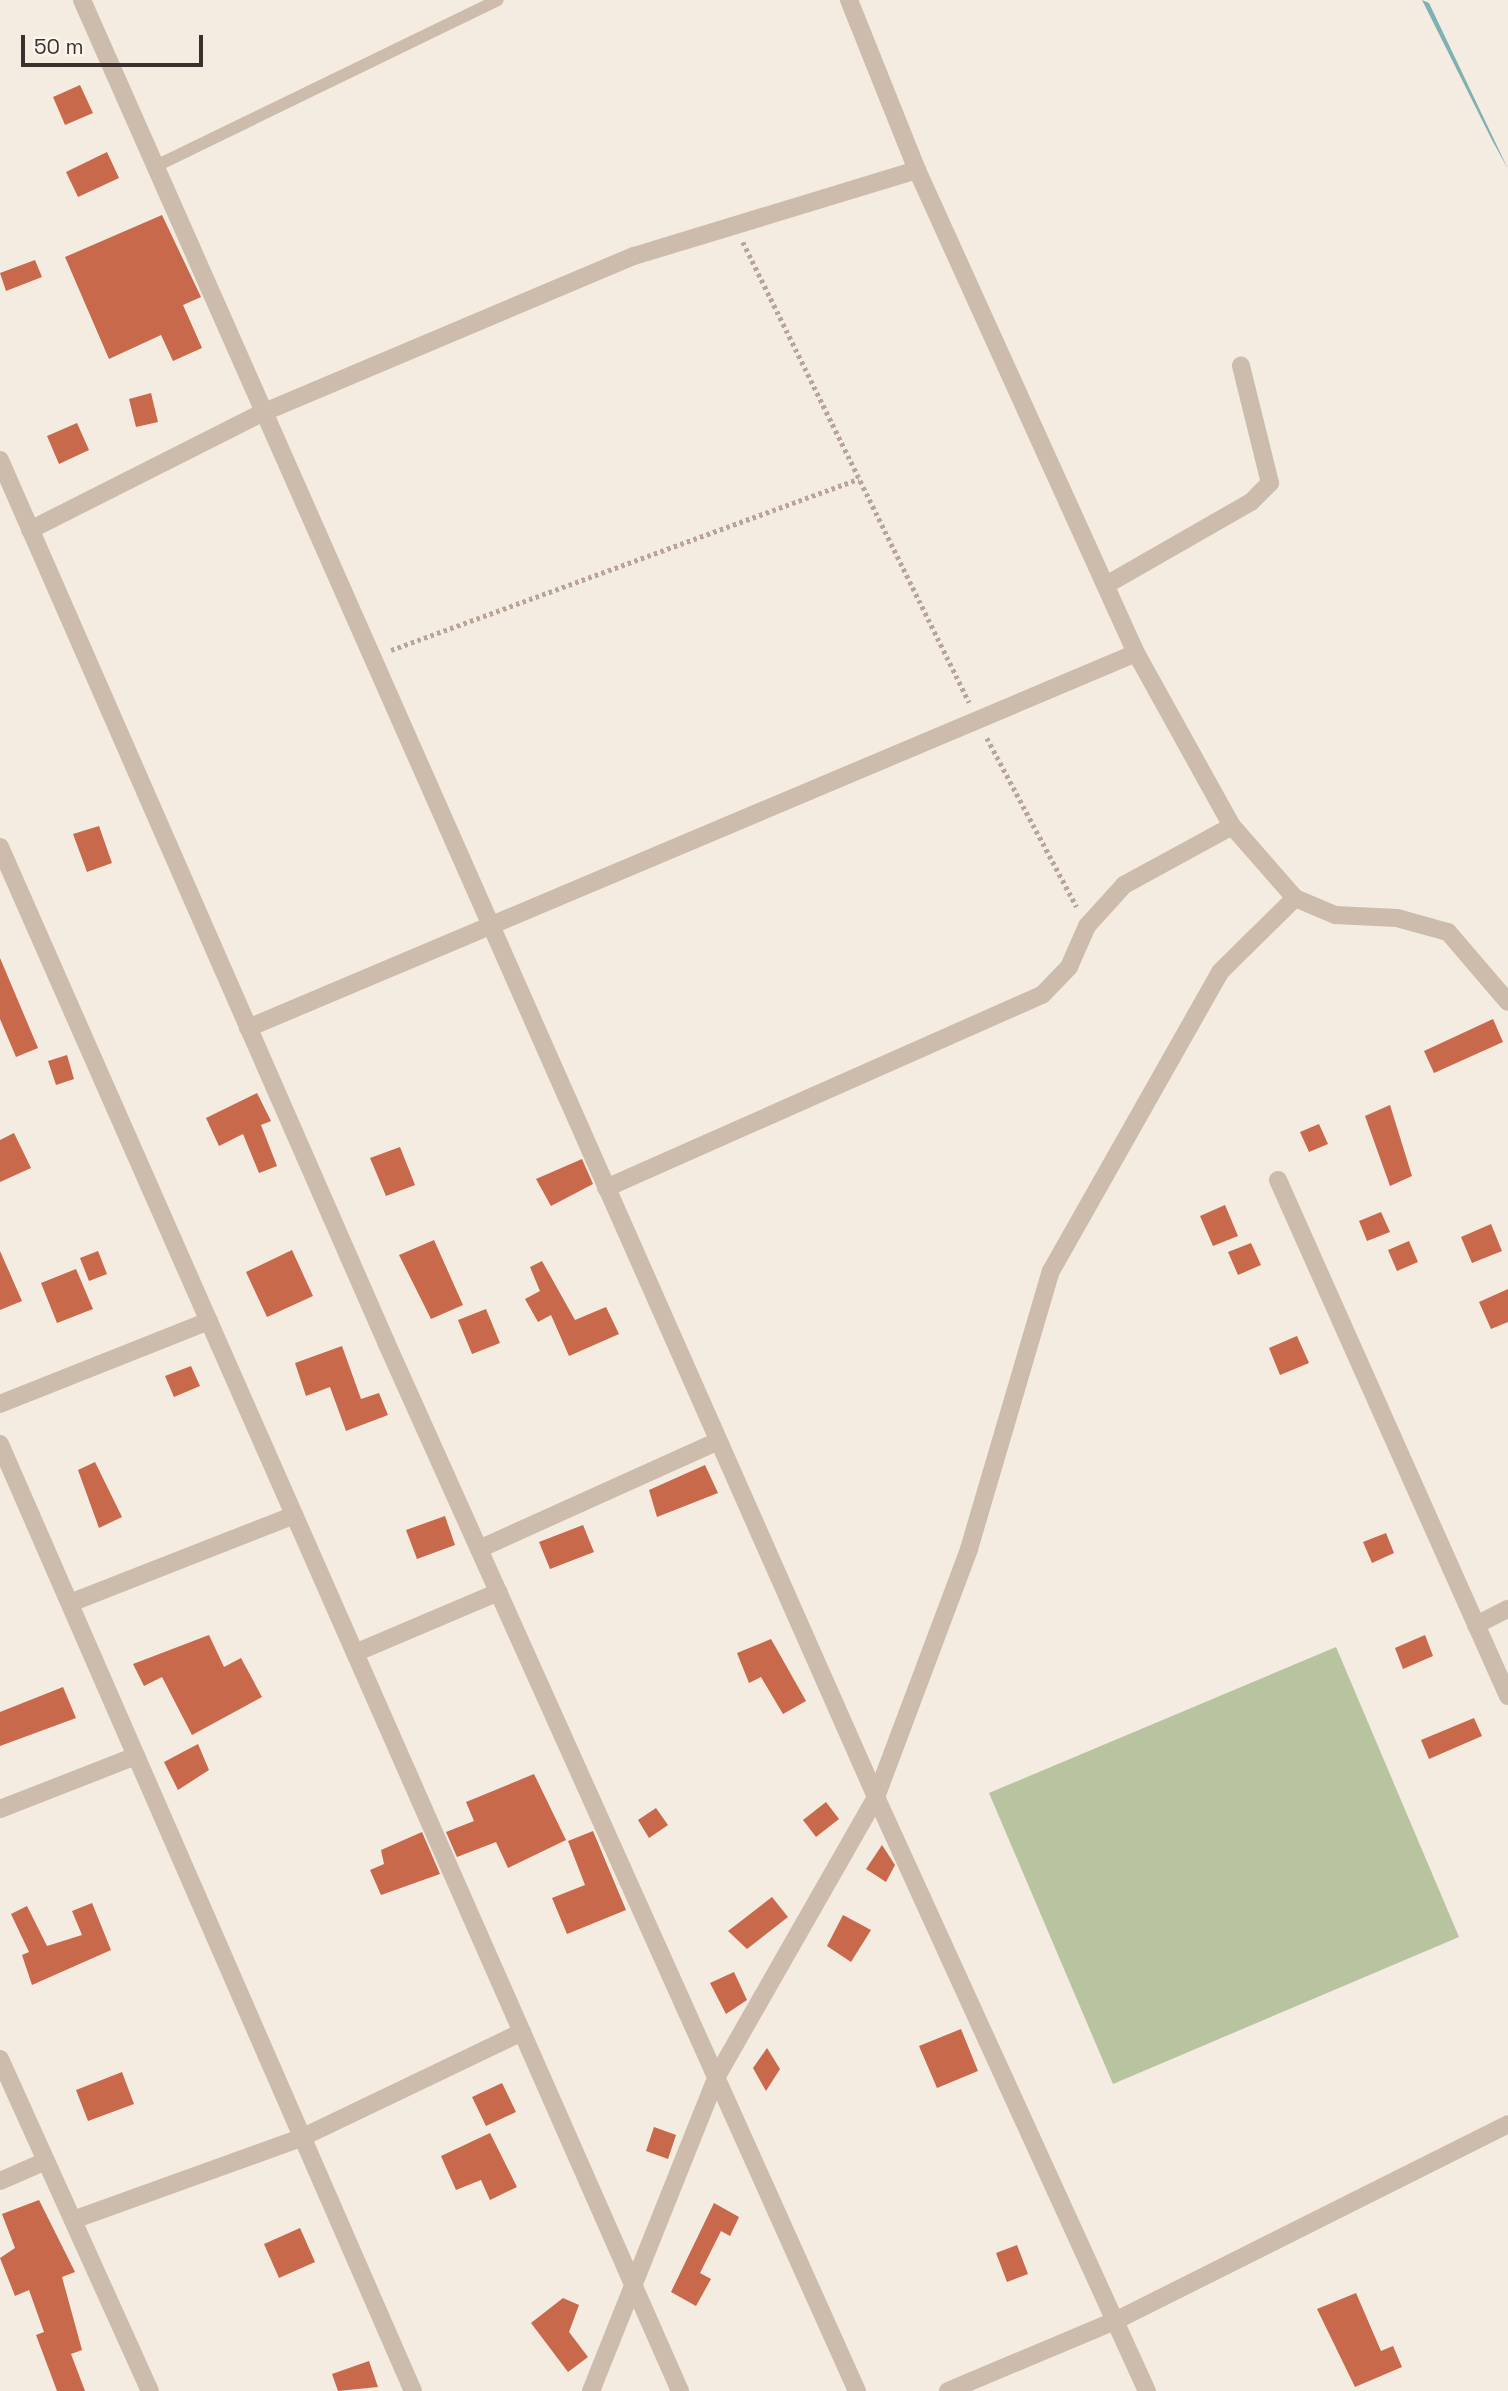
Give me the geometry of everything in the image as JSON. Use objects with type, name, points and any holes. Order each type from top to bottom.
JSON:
[{"type":"street","points":[[82,0],[262,413],[876,1797],[1117,2320],[1147,2391]]},
{"type":"street","points":[[849,0],[917,170],[1136,653],[1232,826],[1295,898],[1335,915],[1397,918],[1448,932],[1508,1002]]},
{"type":"street","points":[[30,530],[262,413],[634,256],[917,170]]},
{"type":"street","points":[[1106,585],[1251,502],[1270,483],[1241,366]]},
{"type":"street","points":[[1,464],[479,1549],[857,2391]]},
{"type":"street","points":[[248,1028],[1136,653]]},
{"type":"street","points":[[606,1188],[1042,995],[1069,967],[1087,926],[1124,885],[1232,826]]},
{"type":"street","points":[[0,847],[680,2391]]},
{"type":"street","points":[[591,2391],[631,2280],[717,2076],[876,1797],[969,1549],[1051,1271],[1220,972],[1295,898]]},
{"type":"street","points":[[1278,1180],[1508,1696]]},
{"type":"street","points":[[0,1404],[209,1321]]},
{"type":"street","points":[[479,1549],[718,1441]]},
{"type":"street","points":[[0,1444],[414,2391]]},
{"type":"street","points":[[70,1604],[294,1515]]},
{"type":"street","points":[[355,1653],[499,1592]]},
{"type":"street","points":[[1476,1625],[1508,1609]]},
{"type":"street","points":[[0,1810],[136,1756]]},
{"type":"street","points":[[74,2220],[303,2137],[522,2032]]},
{"type":"street","points":[[0,2059],[150,2391]]},
{"type":"street","points":[[948,2391],[1117,2320],[1508,2124]]},
{"type":"street","points":[[0,2181],[46,2161]]},
{"type":"lane","points":[[154,167],[498,0]]},
{"type":"path","points":[[735,225],[978,720],[1087,926]]},
{"type":"path","points":[[370,657],[859,480]]},
{"type":"green space","points":[[1336,1647],[1459,1937],[1113,2084],[989,1793]]},
{"type":"water","points":[[1422,0],[1429,3],[1508,169],[1492,140]]},
{"type":"building","points":[[80,85],[93,113],[65,125],[53,97]]},
{"type":"building","points":[[107,152],[119,178],[78,197],[66,172]]},
{"type":"building","points":[[162,215],[201,297],[183,305],[202,348],[173,361],[161,335],[109,359],[65,257]]},
{"type":"building","points":[[35,260],[42,277],[6,291],[0,273]]},
{"type":"building","points":[[151,393],[158,422],[136,427],[129,399]]},
{"type":"building","points":[[77,423],[89,450],[59,464],[47,436]]},
{"type":"building","points":[[99,826],[112,863],[87,872],[73,834]]},
{"type":"building","points":[[0,958],[38,1048],[16,1057],[0,1019]]},
{"type":"building","points":[[1493,1019],[1503,1042],[1434,1073],[1424,1051]]},
{"type":"building","points":[[67,1055],[74,1079],[56,1085],[48,1061]]},
{"type":"building","points":[[257,1093],[271,1121],[261,1125],[277,1166],[259,1173],[243,1134],[219,1146],[206,1118]]},
{"type":"building","points":[[1390,1105],[1412,1176],[1390,1186],[1365,1116]]},
{"type":"building","points":[[1319,1124],[1328,1144],[1309,1152],[1300,1132]]},
{"type":"building","points":[[14,1133],[31,1168],[0,1182],[0,1140]]},
{"type":"building","points":[[400,1147],[415,1185],[386,1196],[370,1158]]},
{"type":"building","points":[[582,1159],[593,1184],[551,1206],[536,1179]]},
{"type":"building","points":[[1225,1205],[1238,1236],[1213,1246],[1200,1216]]},
{"type":"building","points":[[1381,1212],[1390,1232],[1367,1241],[1359,1221]]},
{"type":"building","points":[[1491,1224],[1502,1251],[1472,1263],[1461,1237]]},
{"type":"building","points":[[434,1240],[463,1305],[431,1319],[399,1255]]},
{"type":"building","points":[[1409,1241],[1418,1262],[1397,1271],[1388,1250]]},
{"type":"building","points":[[1251,1243],[1261,1265],[1238,1275],[1228,1252]]},
{"type":"building","points":[[292,1250],[313,1296],[267,1317],[246,1272]]},
{"type":"building","points":[[0,1251],[22,1301],[0,1310]]},
{"type":"building","points":[[98,1251],[107,1274],[89,1281],[80,1258]]},
{"type":"building","points":[[542,1261],[575,1320],[606,1307],[619,1334],[569,1356],[551,1315],[538,1322],[525,1299],[540,1291],[530,1267]]},
{"type":"building","points":[[76,1269],[93,1309],[57,1323],[41,1283]]},
{"type":"building","points":[[1508,1289],[1508,1322],[1491,1329],[1479,1302]]},
{"type":"building","points":[[486,1309],[500,1343],[472,1354],[458,1320]]},
{"type":"building","points":[[1297,1336],[1309,1363],[1280,1375],[1269,1348]]},
{"type":"building","points":[[342,1346],[361,1399],[379,1393],[388,1415],[346,1431],[330,1387],[306,1396],[295,1363]]},
{"type":"building","points":[[191,1366],[200,1386],[174,1397],[165,1376]]},
{"type":"building","points":[[95,1462],[122,1517],[99,1528],[78,1470]]},
{"type":"building","points":[[705,1465],[718,1493],[657,1517],[649,1490]]},
{"type":"building","points":[[445,1516],[455,1545],[417,1559],[406,1530]]},
{"type":"building","points":[[583,1525],[594,1552],[550,1569],[539,1542]]},
{"type":"building","points":[[1386,1533],[1394,1553],[1372,1563],[1363,1542]]},
{"type":"building","points":[[209,1635],[224,1667],[241,1658],[262,1697],[192,1735],[162,1677],[144,1686],[133,1664]]},
{"type":"building","points":[[1425,1635],[1433,1656],[1403,1669],[1395,1648]]},
{"type":"building","points":[[771,1639],[806,1701],[783,1714],[761,1677],[749,1683],[737,1653]]},
{"type":"building","points":[[63,1687],[76,1718],[0,1746],[0,1712]]},
{"type":"building","points":[[1474,1718],[1482,1736],[1429,1759],[1421,1740]]},
{"type":"building","points":[[198,1744],[209,1770],[178,1790],[164,1762]]},
{"type":"building","points":[[534,1774],[566,1840],[508,1868],[496,1842],[457,1857],[446,1832],[474,1821],[466,1802]]},
{"type":"building","points":[[826,1802],[839,1819],[816,1837],[803,1820]]},
{"type":"building","points":[[656,1808],[668,1825],[649,1838],[638,1820]]},
{"type":"building","points":[[593,1831],[626,1910],[567,1934],[552,1898],[585,1885],[568,1841]]},
{"type":"building","points":[[422,1832],[440,1874],[381,1895],[370,1870],[384,1864],[381,1850]]},
{"type":"building","points":[[882,1845],[895,1865],[886,1882],[866,1869]]},
{"type":"building","points":[[772,1897],[788,1917],[747,1949],[728,1931]]},
{"type":"building","points":[[92,1903],[111,1950],[32,1985],[22,1955],[29,1952],[11,1914],[27,1906],[47,1946],[82,1935],[72,1911]]},
{"type":"building","points":[[843,1915],[871,1930],[851,1962],[827,1946]]},
{"type":"building","points":[[734,1972],[747,2000],[726,2014],[710,1983]]},
{"type":"building","points":[[961,2029],[978,2071],[937,2088],[919,2046]]},
{"type":"building","points":[[767,2048],[780,2069],[766,2091],[753,2068]]},
{"type":"building","points":[[122,2072],[134,2104],[88,2121],[76,2090]]},
{"type":"building","points":[[502,2083],[516,2112],[486,2126],[472,2097]]},
{"type":"building","points":[[654,2127],[676,2135],[668,2159],[646,2151]]},
{"type":"building","points":[[490,2133],[517,2187],[490,2200],[481,2180],[456,2190],[441,2156]]},
{"type":"building","points":[[39,2200],[75,2272],[62,2277],[82,2350],[71,2354],[85,2391],[57,2391],[36,2335],[44,2332],[29,2290],[15,2296],[0,2258],[15,2248],[2,2214]]},
{"type":"building","points":[[714,2203],[739,2217],[730,2236],[721,2231],[700,2273],[711,2279],[696,2306],[671,2292]]},
{"type":"building","points":[[300,2228],[315,2262],[279,2278],[264,2244]]},
{"type":"building","points":[[1017,2245],[1028,2274],[1007,2282],[996,2253]]},
{"type":"building","points":[[1356,2293],[1381,2351],[1393,2346],[1402,2367],[1355,2387],[1317,2309]]},
{"type":"building","points":[[563,2298],[579,2305],[569,2332],[588,2357],[568,2372],[531,2323]]},
{"type":"building","points":[[369,2361],[378,2387],[338,2391],[332,2374]]}]
